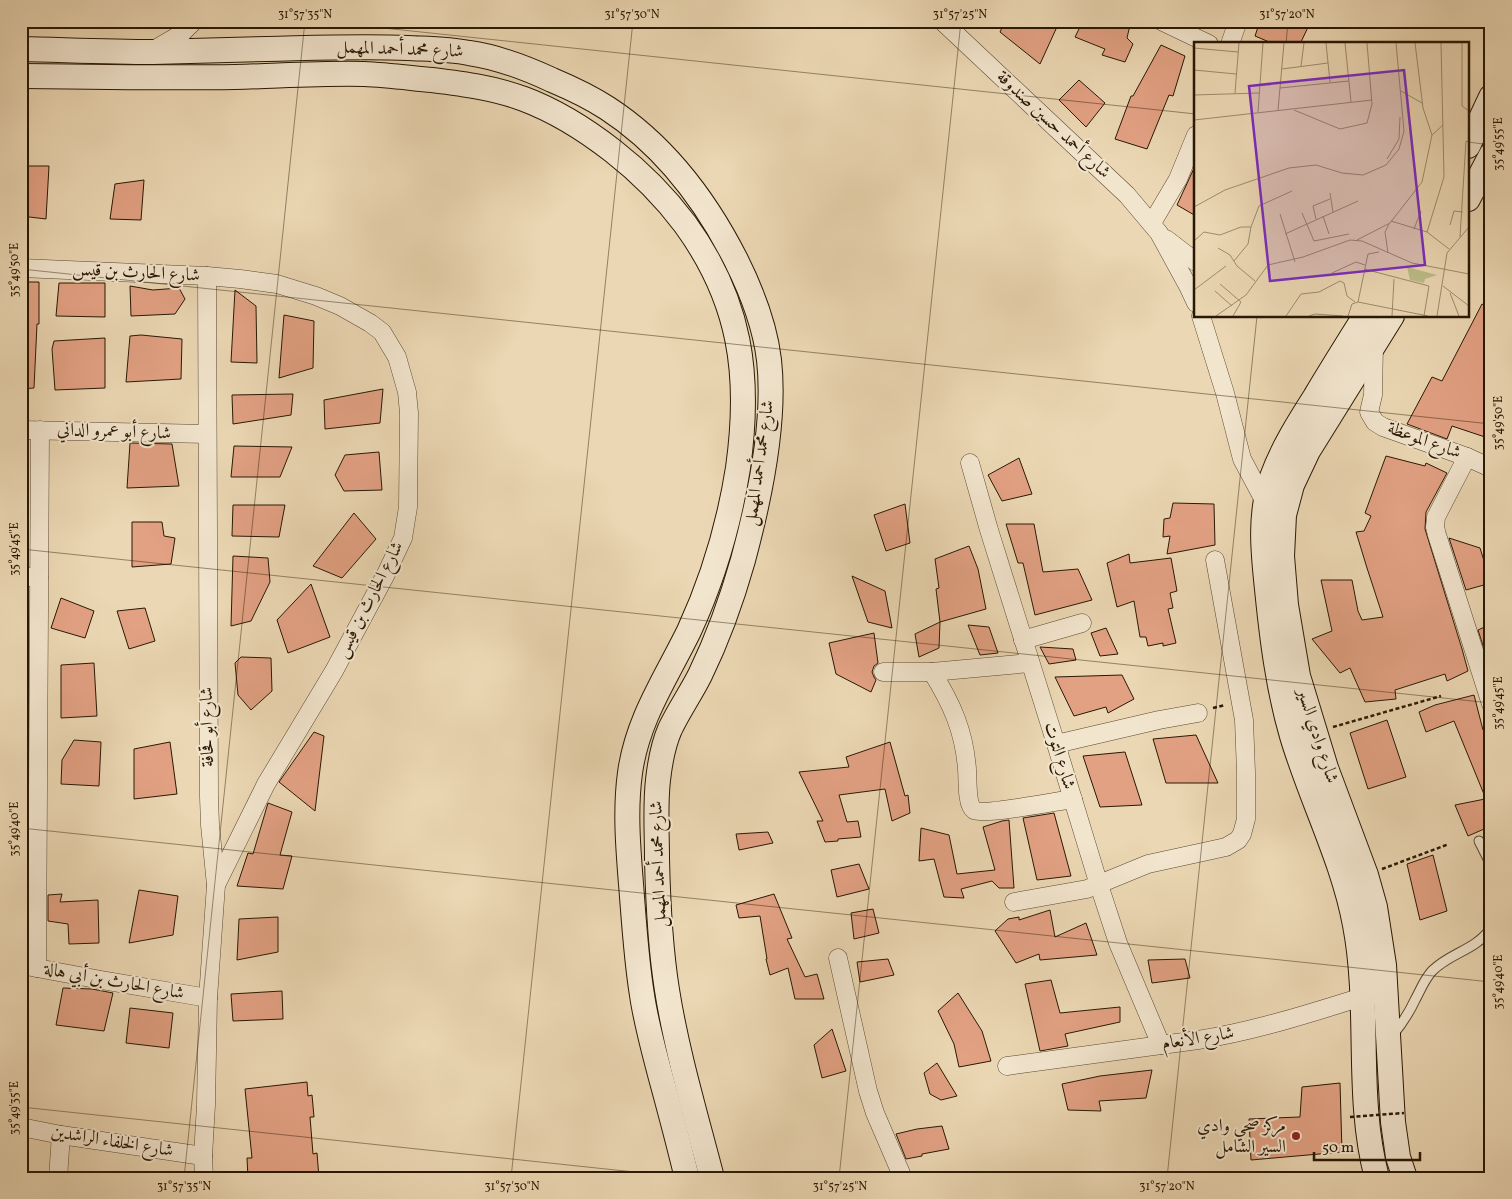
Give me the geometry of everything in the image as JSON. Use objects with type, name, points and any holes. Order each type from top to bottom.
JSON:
[{"type":"main road","name":"شارع محمد أحمد المهمل","points":[[21,49],[151,52],[378,47],[472,53],[514,64],[538,73],[613,112],[647,139],[676,170],[699,198],[715,222],[737,262],[759,314],[768,357],[770,399],[761,476],[750,533],[726,614],[703,668],[672,725],[666,741],[661,757],[656,794],[660,932],[667,993],[678,1047],[712,1178]]},
{"type":"main road","name":"شارع محمد أحمد المهمل","points":[[21,76],[187,78],[367,74],[456,83],[506,93],[564,118],[600,141],[638,172],[658,192],[677,214],[703,251],[728,302],[739,344],[743,399],[739,461],[729,517],[713,572],[688,632],[648,710],[640,730],[632,759],[628,799],[628,850],[637,964],[642,999],[687,1178]]},
{"type":"main road","points":[[1470,142],[1491,97]]},
{"type":"main road","points":[[1470,195],[1491,155]]},
{"type":"main road","name":"شارع وادي السير","points":[[1364,318],[1301,418],[1272,477],[1282,547],[1286,605],[1298,676],[1326,768],[1366,876],[1375,907],[1380,934],[1386,993],[1393,1122],[1398,1157],[1405,1178]]},
{"type":"main road","name":"شارع وادي السير","points":[[1377,1178],[1370,1145],[1366,1104],[1362,997],[1355,925],[1343,878],[1292,737],[1276,668],[1263,554],[1263,516],[1292,485],[1308,452],[1391,318]]},
{"type":"street","points":[[151,52],[181,34],[194,21]]},
{"type":"street","name":"شارع أحمد حسين صندوقة","points":[[942,21],[1127,194],[1156,228],[1194,260]]},
{"type":"street","points":[[1161,21],[1205,42]]},
{"type":"street","points":[[1231,42],[1238,21]]},
{"type":"street","points":[[1156,228],[1194,140]]},
{"type":"street","name":"شارع أحمد حسين صندوقة","points":[[1156,228],[1194,299]]},
{"type":"street","name":"شارع الحارث بن قيس","points":[[21,268],[207,276],[277,284],[316,296],[370,322],[382,332],[397,356],[407,392],[410,437],[408,507],[403,538],[334,671],[266,784],[216,885]]},
{"type":"street","name":"شارع أبو قحافة","points":[[204,1178],[208,998],[216,885],[210,826],[206,434],[207,276]]},
{"type":"street","points":[[1202,318],[1225,393],[1242,459],[1275,505]]},
{"type":"street","name":"شارع الموعظة","points":[[1374,344],[1373,395],[1369,412],[1375,422],[1383,427],[1491,468]]},
{"type":"street","name":"شارع أبو عمرو الداني","points":[[21,430],[206,434]]},
{"type":"street","points":[[29,966],[39,577],[40,430]]},
{"type":"street","points":[[1466,457],[1436,517],[1435,527],[1491,704]]},
{"type":"street","name":"شارع التوت","points":[[970,463],[988,530],[1118,943],[1161,1044]]},
{"type":"street","points":[[1014,902],[1070,893],[1099,885],[1148,864],[1226,847],[1238,840],[1242,834],[1246,819],[1244,720],[1215,560]]},
{"type":"street","points":[[21,577],[39,577]]},
{"type":"street","points":[[1023,640],[1082,622]]},
{"type":"street","points":[[882,672],[932,672],[1030,663]]},
{"type":"street","points":[[932,672],[960,725],[966,759],[969,802],[972,808],[978,811],[998,811],[1072,799]]},
{"type":"street","points":[[1056,744],[1198,713]]},
{"type":"street","points":[[838,958],[868,1091],[902,1178]]},
{"type":"street","name":"شارع الحارث بن أبي هالة","points":[[29,966],[208,998]]},
{"type":"street","name":"شارع الأنعام","points":[[1007,1066],[1198,1040],[1258,1028],[1362,997],[1386,993]]},
{"type":"street","name":"شارع الخلفاء الراشدين","points":[[21,1127],[203,1156]]},
{"type":"street","points":[[58,1178],[62,1135]]},
{"type":"lane","points":[[1479,842],[1491,865]]},
{"type":"lane","points":[[1389,1040],[1416,1000],[1424,981],[1432,972],[1440,964],[1470,948],[1485,936],[1491,928]]},
{"type":"path","points":[[1315,732],[1442,696]]},
{"type":"path","points":[[1198,713],[1241,702]]},
{"type":"path","points":[[1366,876],[1449,844]]},
{"type":"path","points":[[1350,1117],[1404,1114]]},
{"type":"building","points":[[1005,21],[1041,21],[1056,29],[1040,64],[1000,32]]},
{"type":"building","points":[[1083,21],[1120,21],[1130,25],[1127,38],[1133,44],[1125,62],[1102,55],[1105,49],[1075,37]]},
{"type":"building","points":[[1260,21],[1311,21],[1301,42],[1269,42],[1255,36]]},
{"type":"building","points":[[1161,45],[1185,56],[1173,96],[1169,95],[1147,149],[1115,139],[1131,96],[1133,96]]},
{"type":"building","points":[[1079,80],[1105,103],[1086,127],[1059,100]]},
{"type":"building","points":[[21,166],[49,166],[46,219],[21,216]]},
{"type":"building","points":[[1194,168],[1194,215],[1177,205]]},
{"type":"building","points":[[144,180],[141,220],[110,219],[115,184]]},
{"type":"building","points":[[21,282],[39,282],[39,324],[37,324],[34,388],[21,389]]},
{"type":"building","points":[[59,283],[105,283],[105,317],[56,316]]},
{"type":"building","points":[[130,286],[153,290],[179,288],[185,299],[175,314],[131,316]]},
{"type":"building","points":[[235,290],[256,306],[257,363],[231,362]]},
{"type":"building","points":[[1482,304],[1491,308],[1491,439],[1452,426],[1447,439],[1407,424],[1432,377],[1442,381]]},
{"type":"building","points":[[284,315],[314,321],[313,368],[279,378]]},
{"type":"building","points":[[141,335],[182,339],[181,379],[126,382],[130,336]]},
{"type":"building","points":[[105,338],[105,388],[55,390],[52,349],[54,341]]},
{"type":"building","points":[[383,389],[380,423],[325,429],[324,400]]},
{"type":"building","points":[[293,394],[291,415],[233,424],[232,395]]},
{"type":"building","points":[[130,443],[172,444],[179,486],[127,488]]},
{"type":"building","points":[[234,446],[292,447],[280,477],[231,477]]},
{"type":"building","points":[[379,452],[382,490],[344,491],[335,475],[345,455]]},
{"type":"building","points":[[1386,456],[1425,466],[1426,463],[1447,473],[1426,512],[1425,529],[1468,671],[1447,681],[1445,674],[1395,690],[1396,699],[1365,702],[1350,668],[1340,673],[1312,639],[1332,631],[1321,580],[1352,580],[1358,611],[1362,620],[1383,617],[1356,532],[1364,531],[1371,516],[1365,513]]},
{"type":"building","points":[[1019,458],[1032,494],[1002,501],[988,475]]},
{"type":"building","points":[[1173,503],[1214,504],[1215,545],[1167,554],[1170,536],[1163,537],[1164,519],[1170,518]]},
{"type":"building","points":[[905,504],[910,543],[886,551],[874,515]]},
{"type":"building","points":[[233,505],[285,505],[279,537],[232,536]]},
{"type":"building","points":[[354,513],[376,539],[342,578],[313,566]]},
{"type":"building","points":[[132,522],[162,522],[164,536],[175,538],[171,564],[132,567]]},
{"type":"building","points":[[1006,524],[1034,524],[1043,572],[1078,569],[1092,600],[1035,615],[1023,563],[1018,563]]},
{"type":"building","points":[[1449,538],[1480,548],[1491,583],[1466,590]]},
{"type":"building","points":[[969,546],[978,569],[986,609],[940,622],[936,589],[939,588],[935,559]]},
{"type":"building","points":[[1129,554],[1130,563],[1171,558],[1177,591],[1170,593],[1173,608],[1168,609],[1176,643],[1163,646],[1163,643],[1148,646],[1146,637],[1140,637],[1134,601],[1117,607],[1107,563]]},
{"type":"building","points":[[233,556],[268,558],[270,582],[251,621],[231,626]]},
{"type":"building","points":[[852,576],[885,591],[892,628],[868,622]]},
{"type":"building","points":[[311,584],[330,637],[288,653],[277,620]]},
{"type":"building","points":[[61,598],[94,611],[85,638],[51,628]]},
{"type":"building","points":[[145,608],[155,641],[129,649],[117,611]]},
{"type":"building","points":[[940,622],[939,648],[919,657],[915,634]]},
{"type":"building","points":[[1491,624],[1491,660],[1488,661],[1478,630]]},
{"type":"building","points":[[968,625],[989,627],[998,653],[980,655]]},
{"type":"building","points":[[1106,628],[1118,654],[1100,656],[1091,633]]},
{"type":"building","points":[[874,633],[878,663],[874,666],[872,672],[876,680],[871,692],[836,674],[829,643]]},
{"type":"building","points":[[1040,647],[1073,649],[1076,660],[1049,664]]},
{"type":"building","points":[[241,657],[271,658],[272,691],[251,710],[238,695],[235,663]]},
{"type":"building","points":[[94,663],[97,716],[61,718],[61,665]]},
{"type":"building","points":[[1122,675],[1134,699],[1108,713],[1106,707],[1074,716],[1055,677]]},
{"type":"building","points":[[1474,695],[1483,730],[1491,728],[1490,809],[1454,721],[1426,732],[1419,712],[1435,705]]},
{"type":"building","points":[[1387,720],[1406,777],[1368,789],[1350,733]]},
{"type":"building","points":[[314,732],[324,736],[315,811],[279,782]]},
{"type":"building","points":[[1196,735],[1218,783],[1166,783],[1153,739]]},
{"type":"building","points":[[74,740],[101,742],[99,786],[61,784],[62,760]]},
{"type":"building","points":[[170,742],[177,794],[134,799],[134,749]]},
{"type":"building","points":[[890,742],[905,796],[908,795],[910,813],[892,821],[885,789],[839,795],[847,822],[858,821],[861,837],[825,842],[817,821],[823,821],[799,772],[849,767],[846,757]]},
{"type":"building","points":[[1125,752],[1142,805],[1100,807],[1083,756]]},
{"type":"building","points":[[1485,799],[1491,813],[1491,826],[1468,836],[1455,805]]},
{"type":"building","points":[[268,803],[292,812],[280,855],[292,856],[283,889],[237,886],[248,853],[253,854]]},
{"type":"building","points":[[1054,813],[1071,876],[1037,880],[1023,818]]},
{"type":"building","points":[[1009,820],[1014,888],[999,888],[992,881],[961,889],[964,898],[944,897],[934,859],[919,861],[921,828],[949,835],[957,874],[995,870],[983,827]]},
{"type":"building","points":[[768,832],[773,843],[739,850],[736,834]]},
{"type":"building","points":[[1433,855],[1447,911],[1420,920],[1407,864]]},
{"type":"building","points":[[859,864],[869,889],[837,897],[831,870]]},
{"type":"building","points":[[139,890],[178,896],[173,935],[129,943]]},
{"type":"building","points":[[62,894],[60,902],[98,900],[99,943],[69,944],[68,924],[48,921],[48,895]]},
{"type":"building","points":[[774,894],[792,938],[787,939],[805,977],[817,974],[824,999],[795,999],[788,968],[770,975],[760,916],[739,918],[736,905]]},
{"type":"building","points":[[873,909],[879,933],[854,939],[851,913]]},
{"type":"building","points":[[1050,910],[1055,937],[1086,923],[1097,955],[1040,960],[1039,954],[1016,963],[995,931],[1008,919],[1019,917],[1019,920]]},
{"type":"building","points":[[278,917],[278,952],[237,960],[239,919]]},
{"type":"building","points":[[888,959],[894,975],[860,982],[857,962]]},
{"type":"building","points":[[1185,959],[1190,978],[1152,983],[1148,960]]},
{"type":"building","points":[[1051,980],[1060,1013],[1120,1007],[1120,1022],[1065,1034],[1068,1046],[1040,1051],[1025,984]]},
{"type":"building","points":[[63,988],[92,989],[113,993],[104,1031],[56,1025]]},
{"type":"building","points":[[282,991],[283,1019],[233,1021],[231,994]]},
{"type":"building","points":[[958,993],[982,1031],[991,1061],[959,1067],[954,1044],[938,1011]]},
{"type":"building","points":[[130,1008],[173,1013],[169,1048],[126,1043]]},
{"type":"building","points":[[832,1029],[846,1071],[822,1078],[814,1045]]},
{"type":"building","points":[[937,1063],[957,1096],[941,1100],[930,1094],[924,1073]]},
{"type":"building","points":[[1152,1070],[1146,1098],[1099,1101],[1101,1111],[1068,1110],[1062,1084],[1100,1076]]},
{"type":"building","points":[[307,1082],[308,1096],[312,1095],[314,1117],[310,1117],[313,1154],[317,1153],[319,1178],[248,1178],[247,1158],[252,1158],[245,1089]]},
{"type":"building","name":"مركز صحي وادي السير الشامل","points":[[1340,1083],[1342,1152],[1251,1160],[1249,1119],[1300,1117],[1302,1087]]},
{"type":"building","points":[[942,1126],[949,1149],[906,1159],[896,1134]]},
{"type":"place","name":"مركز صحي وادي السير الشامل","points":[[1296,1136]]}]
